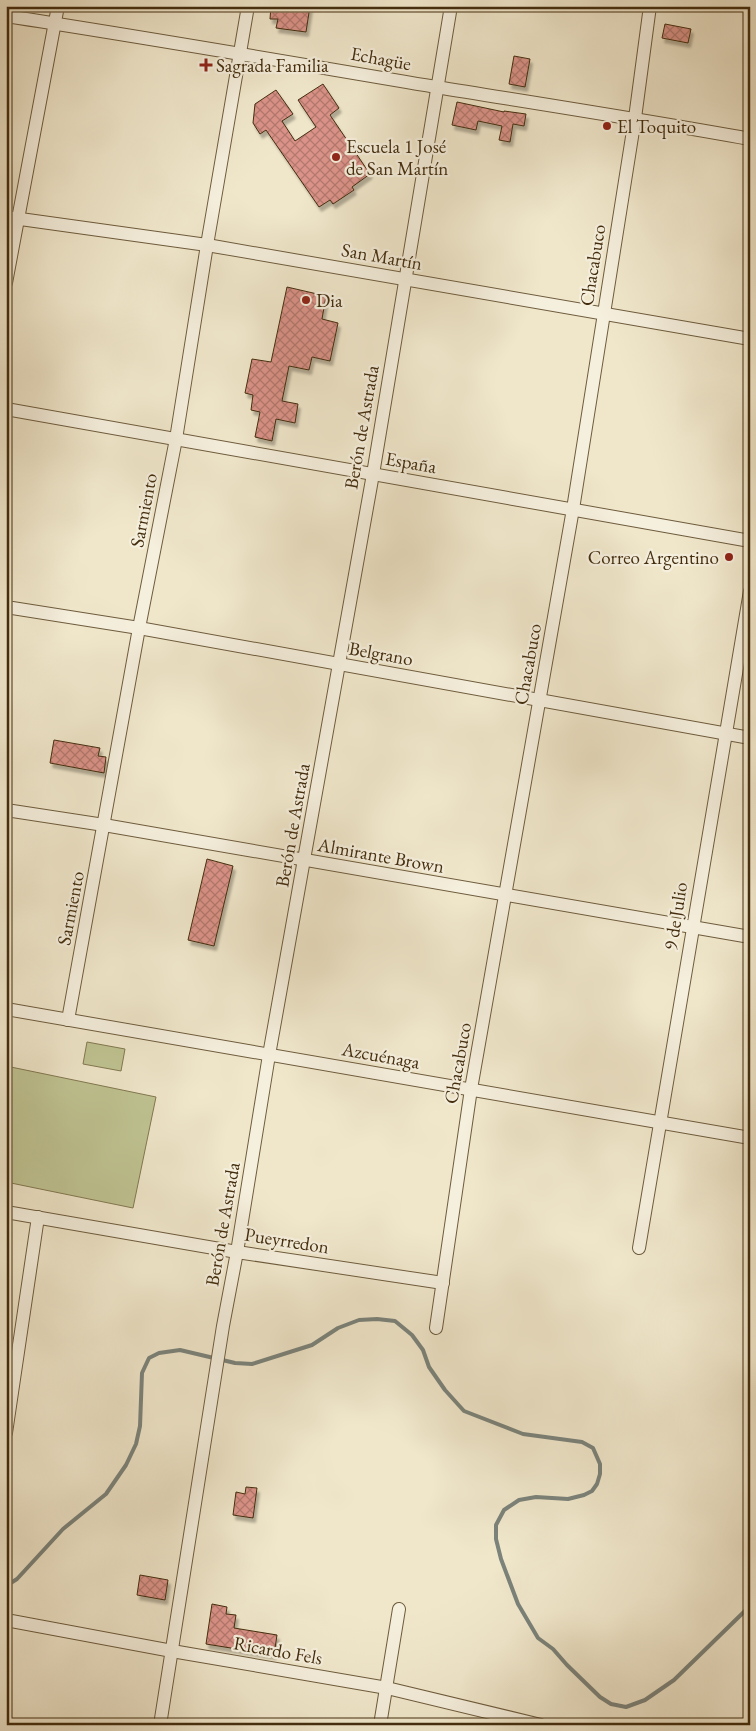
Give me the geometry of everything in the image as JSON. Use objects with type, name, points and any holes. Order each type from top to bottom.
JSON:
[{"type":"street","points":[[6,284],[12,218],[58,6]]},
{"type":"street","name":"Sarmiento","points":[[68,1020],[139,628],[176,439],[248,6]]},
{"type":"street","name":"Berón de Astrada","points":[[160,1725],[223,1326],[238,1252],[270,1054],[373,474],[451,6]]},
{"type":"street","name":"Chacabuco","points":[[436,1328],[470,1089],[573,510],[635,118],[650,6]]},
{"type":"street","name":"Echagüe","points":[[6,16],[635,118],[750,140]]},
{"type":"street","name":"San Martín","points":[[12,218],[207,245],[750,339]]},
{"type":"street","name":"España","points":[[6,409],[750,541]]},
{"type":"street","name":"9 de Julio","points":[[639,1248],[750,591]]},
{"type":"street","name":"Belgrano","points":[[6,607],[139,628],[750,738]]},
{"type":"street","name":"Almirante Brown","points":[[6,810],[104,825],[750,937]]},
{"type":"street","name":"Azcuénaga","points":[[6,1009],[750,1138]]},
{"type":"street","name":"Pueyrredon","points":[[6,1212],[238,1252],[443,1283]]},
{"type":"street","points":[[6,1433],[8,1403],[38,1217]]},
{"type":"street","points":[[380,1725],[399,1609]]},
{"type":"street","name":"Ricardo Fels","points":[[6,1620],[387,1688],[541,1725]]},
{"type":"green space","points":[[87,1042],[125,1049],[121,1071],[83,1064]]},
{"type":"green space","points":[[6,1066],[156,1097],[133,1208],[6,1182]]},
{"type":"building","points":[[271,6],[310,6],[306,32],[276,28],[278,19],[270,19]]},
{"type":"building","points":[[665,24],[691,29],[688,43],[662,38]]},
{"type":"building","points":[[514,56],[530,59],[525,87],[509,84]]},
{"type":"building","points":[[323,84],[339,108],[330,115],[370,174],[352,187],[354,190],[333,204],[330,200],[319,207],[266,130],[260,134],[253,123],[255,104],[276,90],[293,114],[282,121],[295,141],[316,127],[298,100]]},
{"type":"building","points":[[457,102],[504,112],[526,114],[524,126],[513,124],[510,142],[499,140],[502,126],[478,121],[476,130],[452,125]]},
{"type":"building","points":[[287,287],[326,296],[322,319],[338,323],[330,361],[312,357],[309,370],[289,366],[282,401],[298,404],[295,423],[276,419],[272,441],[255,437],[260,412],[251,410],[253,395],[245,393],[252,359],[271,362]]},
{"type":"building","points":[[54,740],[100,748],[98,756],[106,757],[104,773],[50,763]]},
{"type":"building","points":[[207,859],[233,866],[214,946],[188,940]]},
{"type":"building","points":[[246,1487],[257,1488],[253,1518],[233,1515],[236,1492],[245,1494]]},
{"type":"building","points":[[140,1575],[168,1580],[165,1600],[137,1595]]},
{"type":"building","points":[[212,1604],[227,1607],[226,1614],[236,1615],[234,1628],[277,1635],[274,1655],[206,1644]]},
{"type":"waterway","points":[[6,1586],[17,1579],[63,1529],[106,1494],[126,1465],[136,1444],[140,1426],[142,1373],[149,1358],[159,1353],[180,1350],[235,1363],[252,1364],[312,1345],[338,1328],[359,1320],[377,1319],[395,1321],[412,1335],[423,1350],[429,1367],[445,1390],[464,1411],[523,1434],[582,1442],[593,1448],[600,1464],[600,1474],[597,1484],[592,1491],[568,1499],[536,1497],[519,1500],[504,1510],[496,1525],[496,1539],[501,1559],[518,1604],[538,1638],[553,1649],[600,1697],[611,1704],[626,1707],[645,1700],[674,1680],[750,1606]]},
{"type":"place","name":"Sagrada Familia","points":[[206,65]]},
{"type":"place","name":"El Toquito","points":[[607,126]]},
{"type":"place","name":"Escuela 1 José de San Martín","points":[[336,157]]},
{"type":"place","name":"Dia","points":[[306,300]]},
{"type":"place","name":"Correo Argentino","points":[[729,557]]}]
